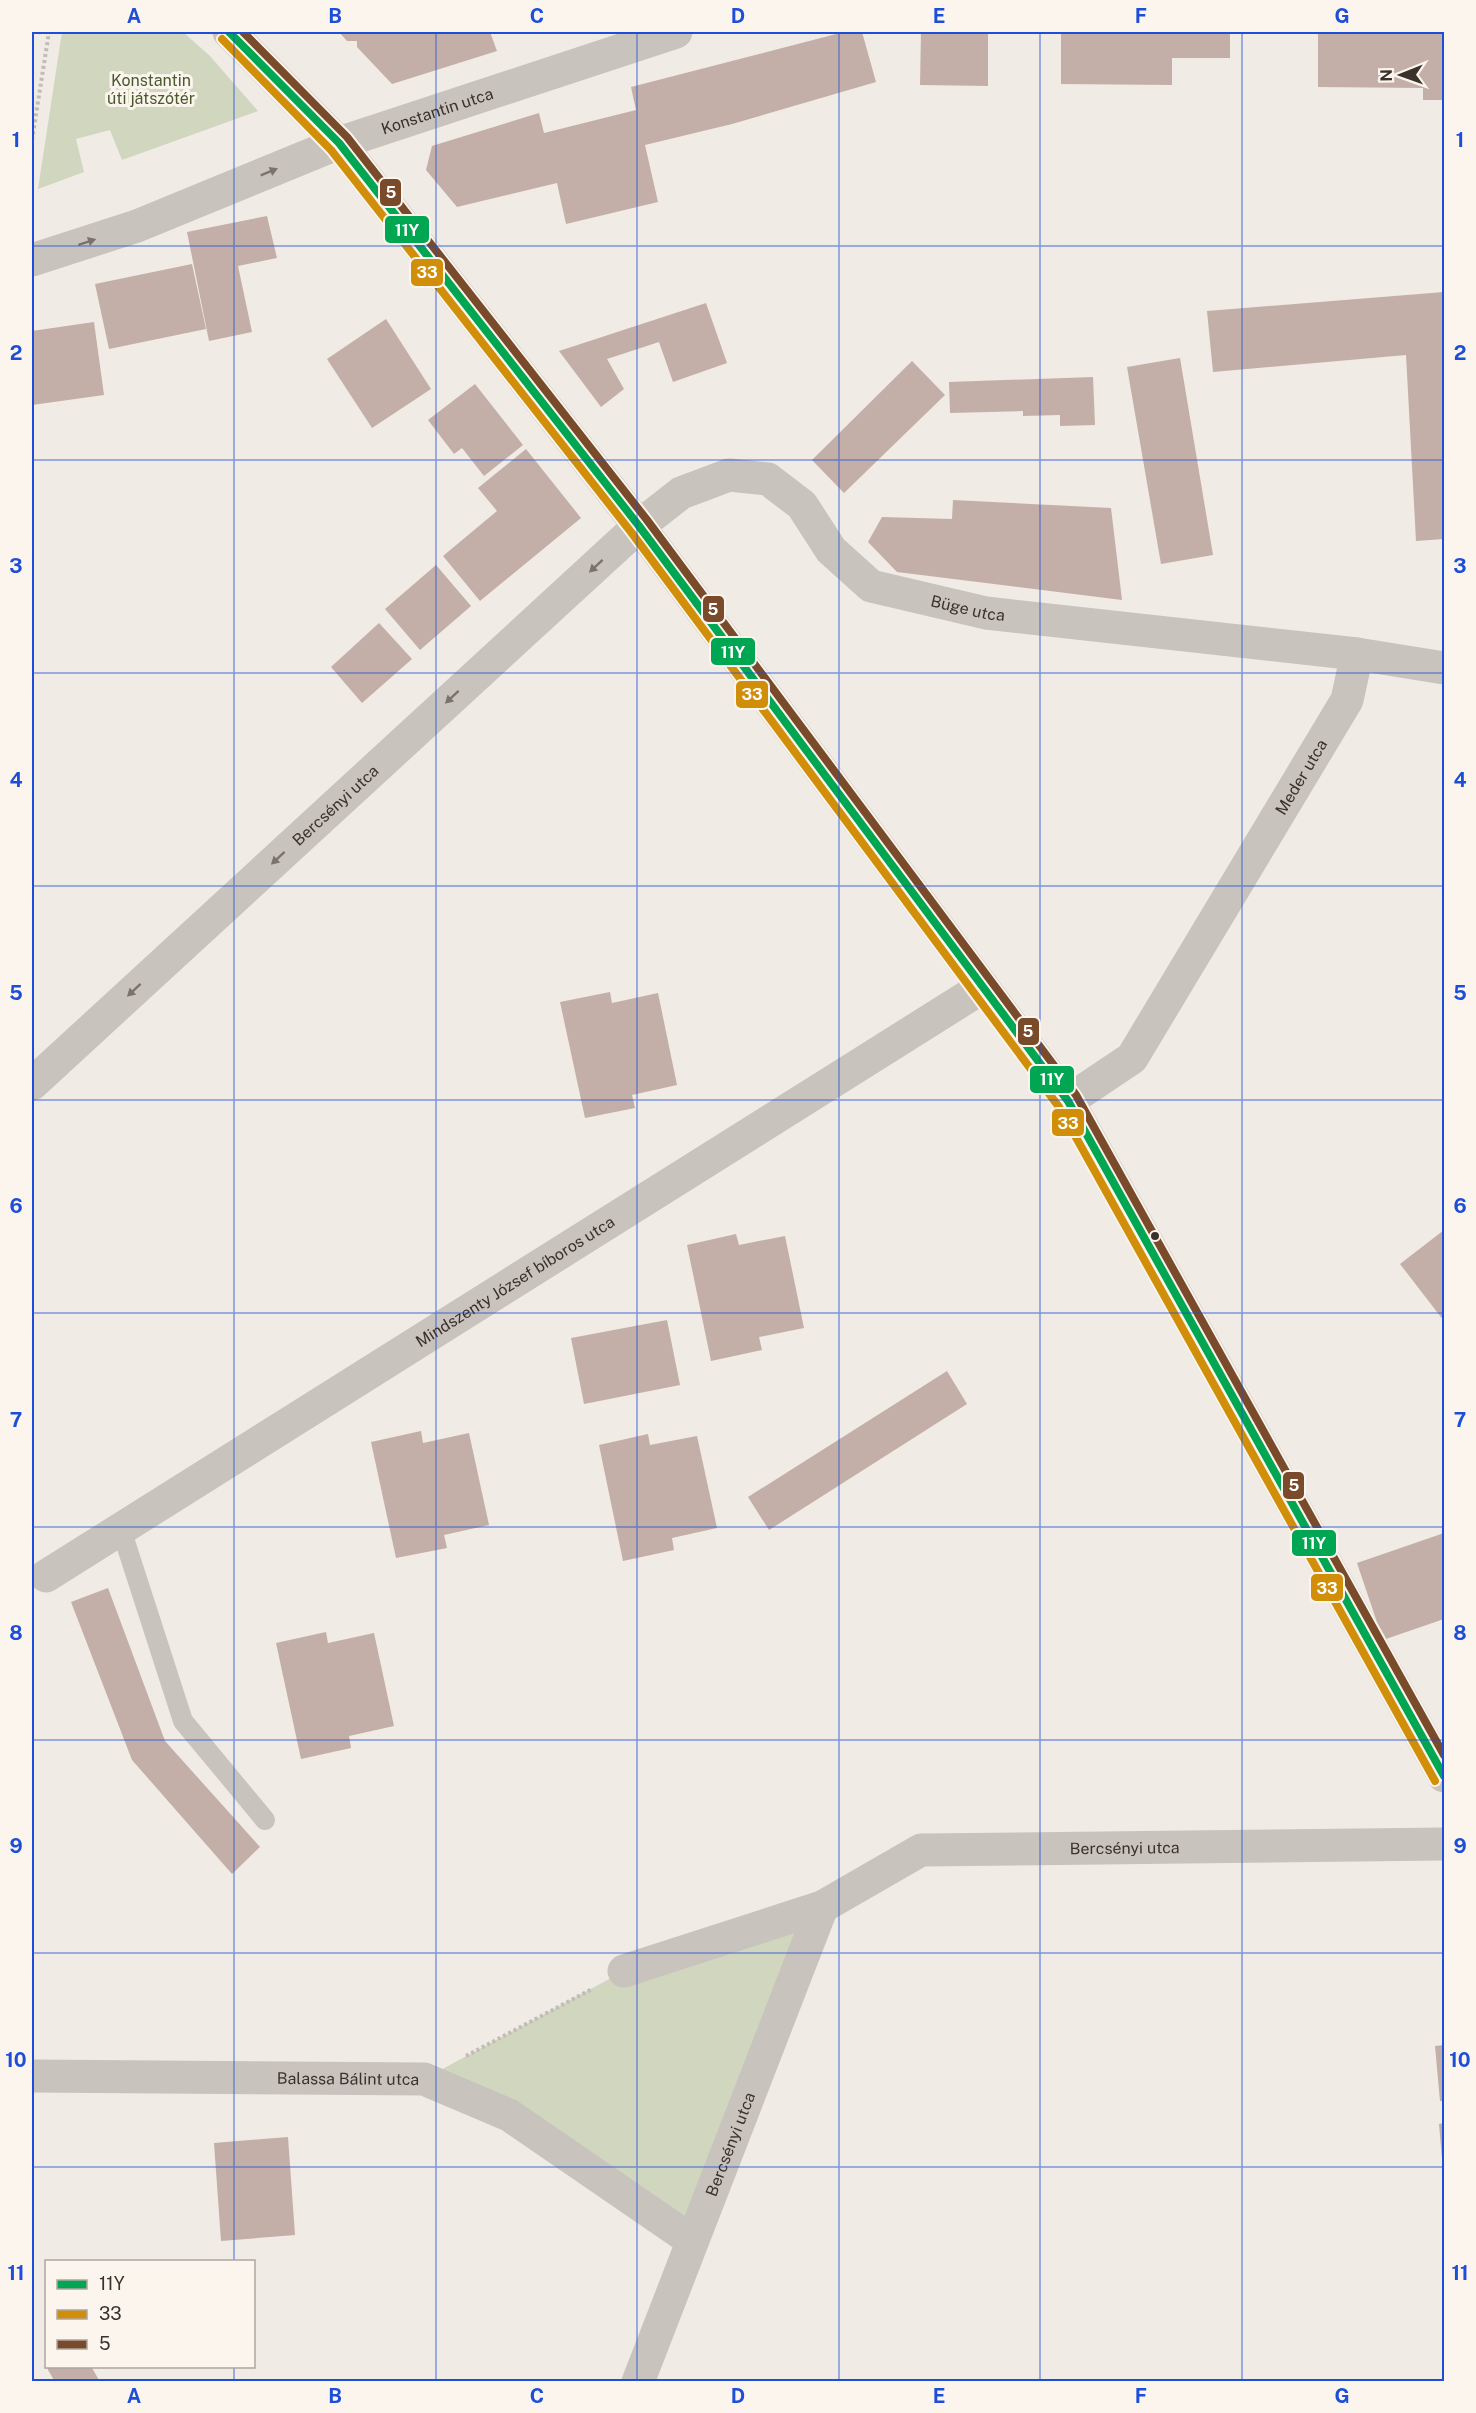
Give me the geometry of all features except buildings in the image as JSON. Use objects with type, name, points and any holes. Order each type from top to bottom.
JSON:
[{"type":"street","points":[[229,32],[339,143],[639,526],[1068,1101],[1433,1727],[1444,1776]]},
{"type":"street","name":"Konstantin utca","points":[[32,260],[137,226],[339,143],[676,32]]},
{"type":"street","name":"Büge utca","points":[[639,526],[681,493],[729,475],[768,479],[802,505],[831,550],[871,585],[986,613],[1357,654]]},
{"type":"street","name":"Bercsényi utca","points":[[32,1084],[639,526]]},
{"type":"street","points":[[1357,654],[1444,668]]},
{"type":"street","name":"Meder utca","points":[[1068,1101],[1131,1058],[1347,700],[1357,654]]},
{"type":"street","name":"Mindszenty József bíboros utca","points":[[45,1576],[983,987]]},
{"type":"street","name":"Bercsényi utca","points":[[624,1971],[822,1907],[921,1850],[1444,1844]]},
{"type":"street","name":"Bercsényi utca","points":[[638,2382],[822,1907]]},
{"type":"street","name":"Balassa Bálint utca","points":[[32,2076],[424,2079],[509,2115],[692,2240]]},
{"type":"lane","points":[[121,1528],[183,1720],[265,1820]]},
{"type":"path","points":[[32,140],[49,32]]},
{"type":"path","points":[[424,2079],[624,1971]]},
{"type":"green space","name":"Konstantin úti játszótér","points":[[62,32],[183,32],[210,56],[258,111],[122,160],[110,130],[76,139],[84,172],[38,189]]},
{"type":"green space","points":[[822,1907],[691,2240],[424,2079],[624,1971]]},
{"type":"transit line","name":"11Y","points":[[229,32],[339,143],[639,526],[1068,1101],[1444,1776]]},
{"type":"transit line","name":"5","points":[[243,32],[347,137],[647,520],[1076,1095],[1444,1755]]},
{"type":"transit line","name":"33","points":[[222,39],[331,150],[631,532],[1059,1107],[1435,1781]]}]
